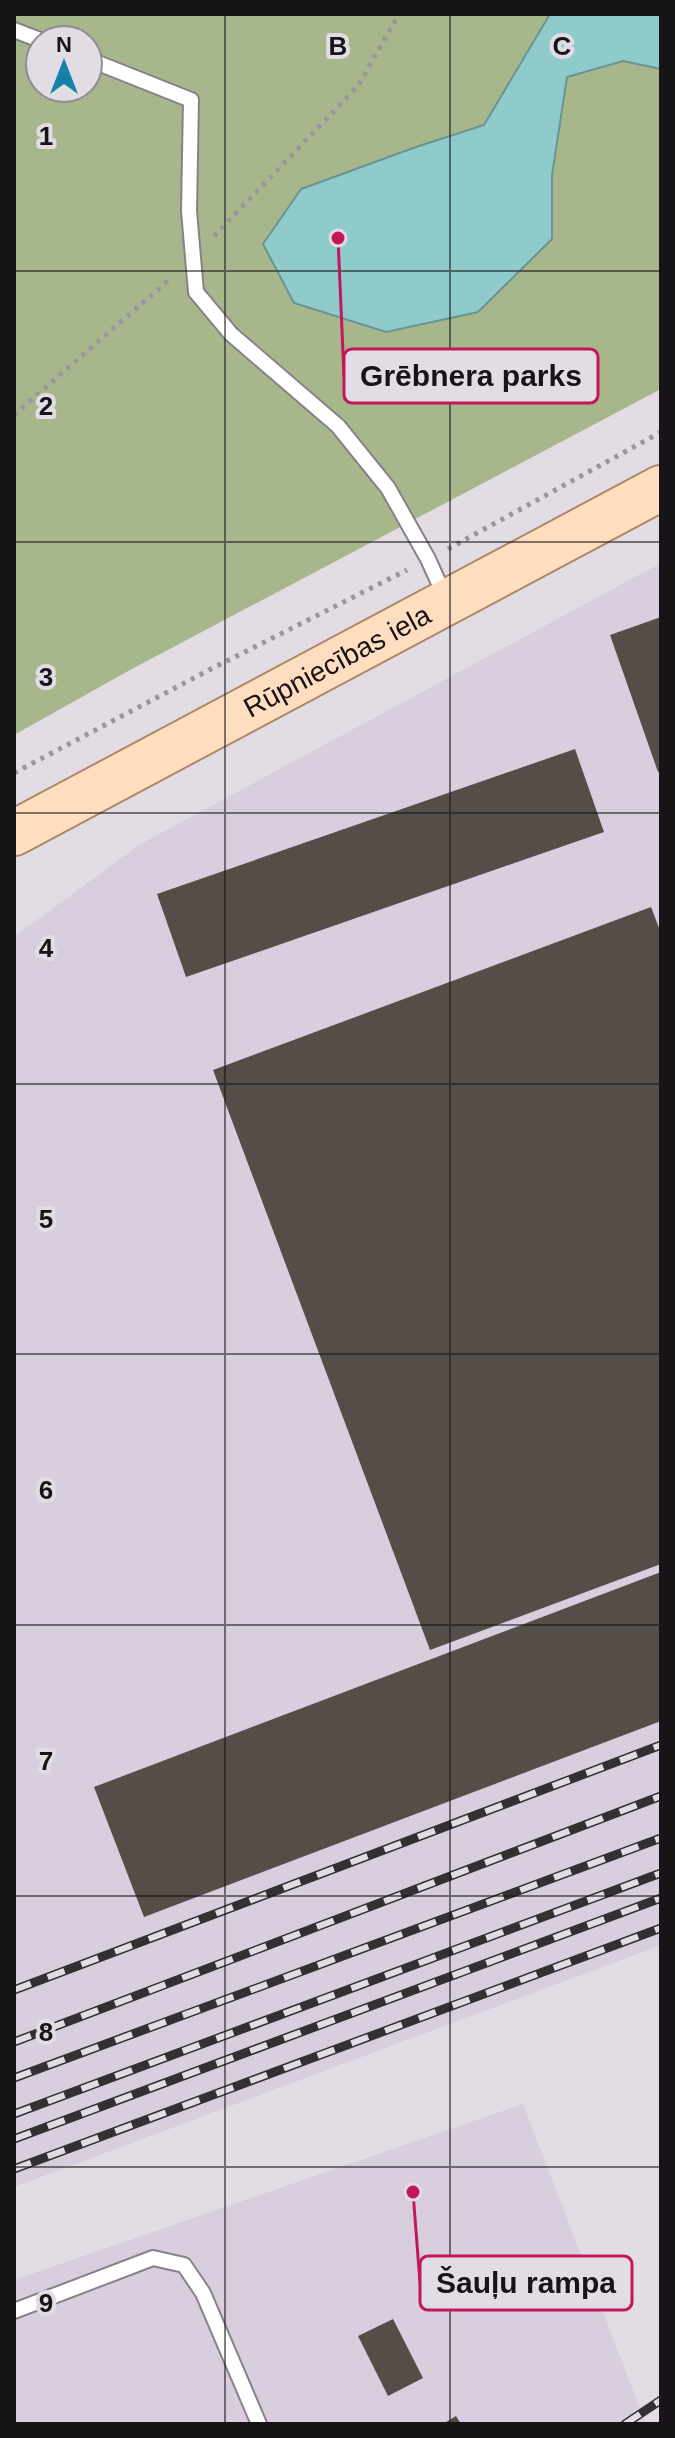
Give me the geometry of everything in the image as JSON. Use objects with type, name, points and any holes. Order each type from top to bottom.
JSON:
[{"type":"main road","name":"Rūpniecības iela","points":[[14,833],[661,488]]},
{"type":"lane","points":[[104,65],[191,100],[189,211],[196,292],[231,334],[338,426],[388,488],[428,559],[447,601]]},
{"type":"lane","points":[[14,2311],[153,2258],[184,2265],[203,2293],[259,2424]]},
{"type":"path","points":[[14,415],[193,259],[358,86],[399,14]]},
{"type":"path","points":[[14,773],[428,559],[661,432]]},
{"type":"shaded area","points":[[661,563],[661,1945],[14,2187],[14,937],[139,845]]},
{"type":"shaded area","points":[[523,2104],[646,2424],[14,2424],[14,2280]]},
{"type":"green space","points":[[14,14],[661,14],[661,389],[130,670],[14,735]]},
{"type":"water","points":[[550,14],[661,14],[661,69],[623,61],[567,77],[552,175],[552,239],[478,312],[386,332],[294,303],[263,244],[301,189],[484,125]]},
{"type":"building","points":[[661,617],[661,771],[658,772],[610,635]]},
{"type":"building","points":[[575,749],[604,832],[186,977],[157,894]]},
{"type":"building","points":[[651,907],[661,933],[661,1564],[430,1650],[213,1070]]},
{"type":"building","points":[[661,1572],[661,1721],[144,1917],[94,1787]]},
{"type":"building","points":[[393,2319],[423,2378],[388,2396],[358,2336]]},
{"type":"building","points":[[456,2416],[461,2424],[443,2424]]},
{"type":"railway","points":[[14,1990],[661,1745]]},
{"type":"railway","points":[[14,2042],[661,1796]]},
{"type":"railway","points":[[14,2078],[661,1838]]},
{"type":"railway","points":[[14,2114],[661,1873]]},
{"type":"railway","points":[[14,2139],[661,1898]]},
{"type":"railway","points":[[14,2169],[661,1928]]},
{"type":"railway","points":[[625,2424],[661,2400]]},
{"type":"place","name":"Grēbnera parks","points":[[338,238]]},
{"type":"place","name":"Šauļu rampa","points":[[413,2192]]}]
